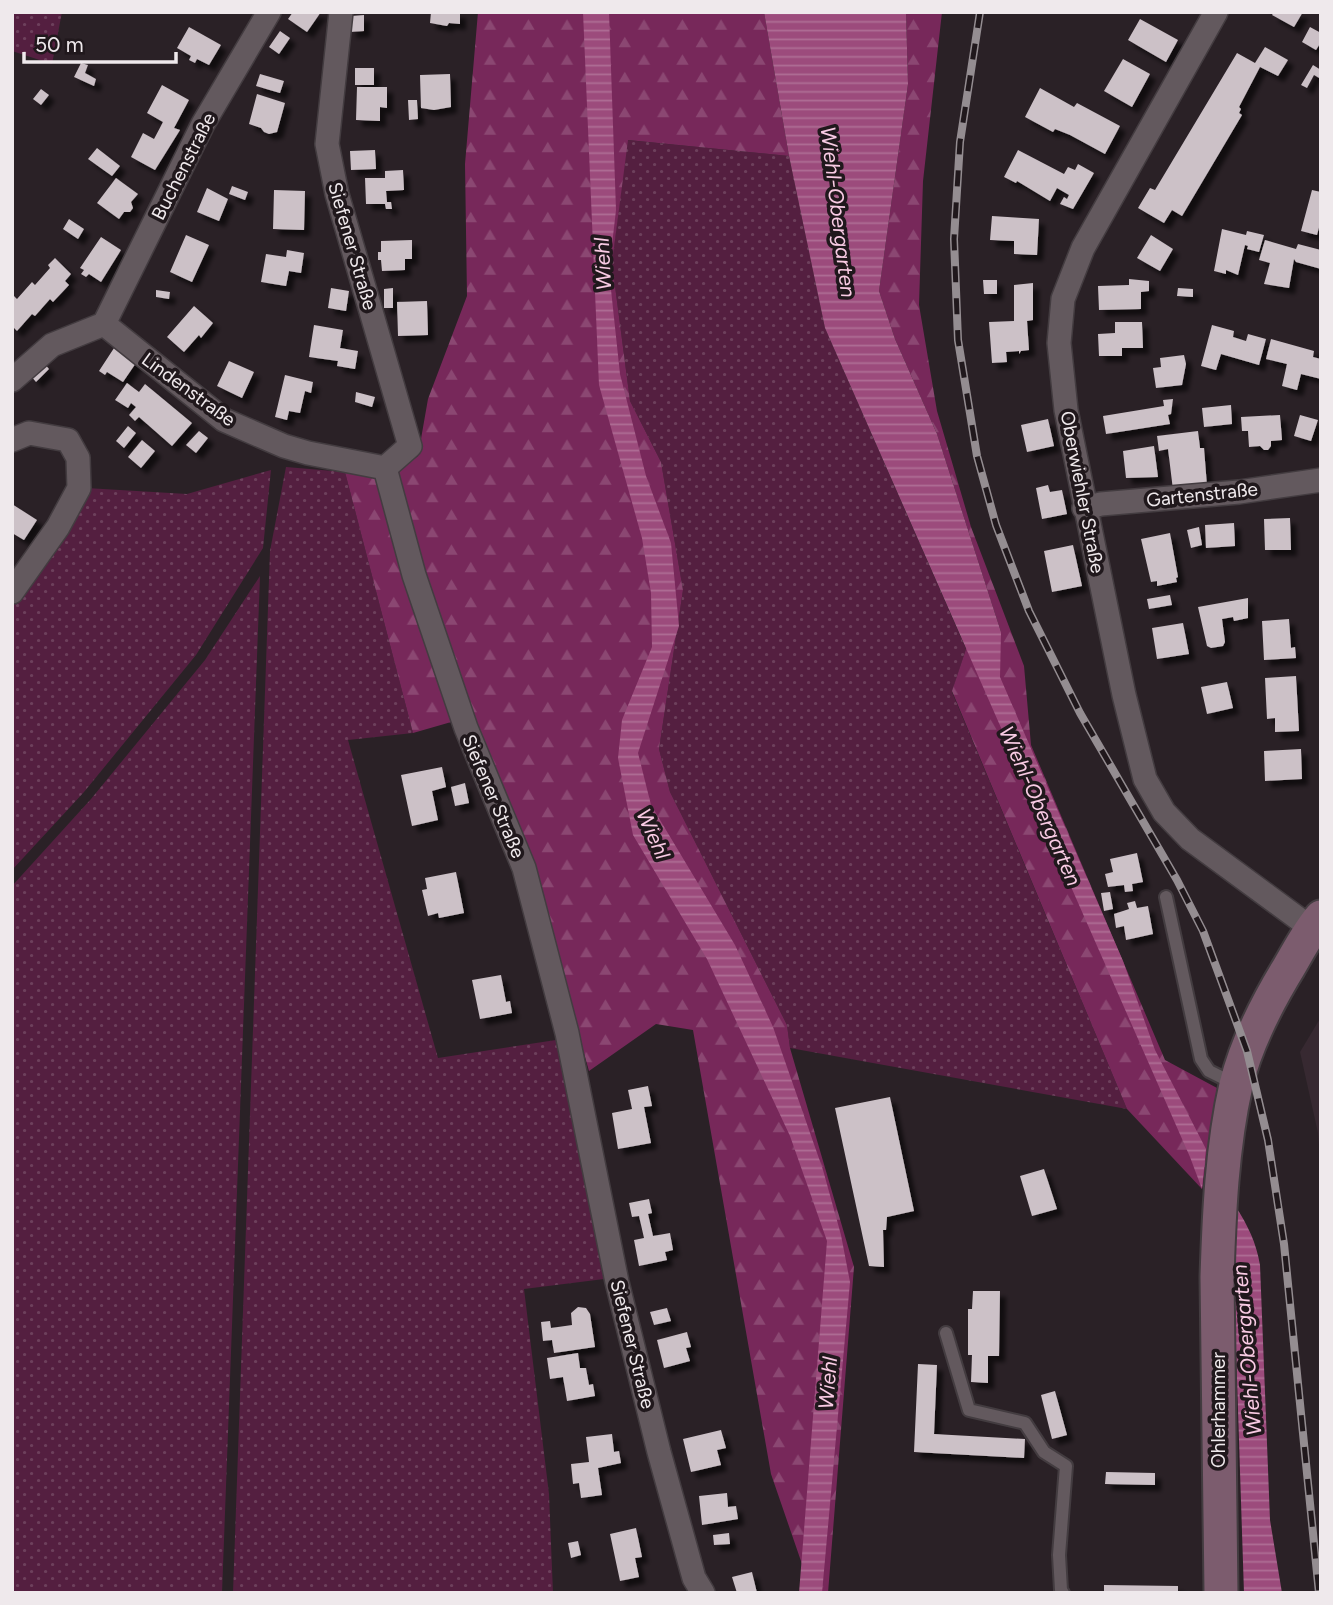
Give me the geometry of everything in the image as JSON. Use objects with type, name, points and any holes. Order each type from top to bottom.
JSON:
[{"type":"street","name":"Buchenstraße","points":[[104,324],[203,124],[269,12]]},
{"type":"street","name":"Siefener Straße","points":[[341,12],[327,144],[337,194],[411,446],[385,468],[414,575],[466,728],[524,868],[567,1033],[617,1282],[694,1578],[703,1593]]},
{"type":"street","name":"Oberwiehler Straße","points":[[1216,12],[1083,248],[1063,299],[1060,356],[1066,410],[1084,508],[1134,742],[1145,779],[1164,811],[1190,839],[1316,923]]},
{"type":"street","points":[[12,380],[52,345],[104,324]]},
{"type":"street","name":"Lindenstraße","points":[[104,324],[224,420],[284,446],[385,468]]},
{"type":"street","points":[[12,440],[29,433],[68,440],[78,458],[79,488],[58,527],[12,592]]},
{"type":"street","name":"Gartenstraße","points":[[1084,508],[1101,504],[1239,492],[1319,476]]},
{"type":"street","points":[[1236,1085],[1247,1051],[1279,983],[1316,923]]},
{"type":"street","name":"Ohlerhammer","points":[[1221,1593],[1218,1228],[1236,1085]]},
{"type":"lane","points":[[1166,897],[1201,1059],[1209,1071],[1236,1085]]},
{"type":"lane","points":[[946,1333],[969,1410],[1025,1423],[1044,1452],[1066,1466],[1059,1555],[1060,1590],[1063,1593]]},
{"type":"shaded area","points":[[12,12],[62,12],[52,64],[12,51]]},
{"type":"shaded area","points":[[627,140],[789,156],[825,328],[966,649],[952,692],[1127,1109],[790,1048],[787,1025],[670,792],[659,749],[683,590],[661,462],[630,401],[612,263]]},
{"type":"shaded area","points":[[286,467],[345,472],[413,733],[348,740],[438,1058],[556,1040],[604,1279],[524,1289],[549,1494],[553,1593],[233,1593],[270,551]]},
{"type":"shaded area","points":[[271,470],[263,548],[196,655],[84,792],[12,870],[12,601],[86,488],[187,494]]},
{"type":"shaded area","points":[[260,576],[222,1593],[12,1593],[12,886],[91,799],[205,660]]},
{"type":"shaded area","points":[[1321,1017],[1321,1170],[1318,1133],[1300,1052]]},
{"type":"green space","points":[[478,12],[764,12],[789,156],[628,140],[612,263],[630,401],[661,462],[683,590],[659,749],[670,792],[787,1025],[790,1048],[854,1267],[828,1593],[812,1593],[771,1474],[693,1030],[656,1024],[589,1071],[529,859],[472,716],[413,733],[345,472],[386,480],[418,456],[428,399],[467,296],[465,164]]},
{"type":"green space","points":[[906,12],[942,12],[923,181],[919,305],[937,411],[971,527],[1024,666],[1031,745],[1165,1060],[1217,1088],[1202,1189],[1127,1109],[952,691],[966,649],[1001,632],[937,434],[895,339],[879,291],[908,84]]},
{"type":"water","name":"Wiehl","points":[[583,12],[609,12],[616,210],[609,271],[620,374],[646,476],[671,543],[679,626],[638,753],[651,805],[735,945],[773,1027],[823,1170],[841,1235],[850,1282],[822,1593],[799,1593],[827,1241],[790,1136],[707,959],[633,835],[618,758],[622,720],[652,647],[651,593],[642,538],[599,385]]},
{"type":"water","name":"Wiehl-Obergarten","points":[[764,12],[906,12],[908,84],[879,291],[895,339],[937,434],[1001,632],[1000,677],[1123,961],[1155,1050],[1206,1149],[1202,1189],[825,328],[789,156]]},
{"type":"water","name":"Wiehl-Obergarten","points":[[1236,1207],[1251,1234],[1260,1265],[1270,1520],[1282,1593],[1244,1593],[1233,1257]]},
{"type":"building","points":[[293,12],[321,12],[307,32],[288,19]]},
{"type":"building","points":[[431,12],[460,12],[460,24],[449,23],[447,26],[430,23]]},
{"type":"building","points":[[1274,12],[1303,12],[1294,27],[1272,15]]},
{"type":"building","points":[[364,15],[364,31],[350,32],[351,16]]},
{"type":"building","points":[[1140,19],[1178,40],[1166,62],[1128,40]]},
{"type":"building","points":[[189,27],[221,45],[209,65],[197,59],[195,63],[189,60],[191,56],[177,48]]},
{"type":"building","points":[[1310,27],[1321,33],[1321,42],[1316,50],[1302,42]]},
{"type":"building","points":[[280,31],[290,38],[279,54],[269,47]]},
{"type":"building","points":[[1265,47],[1288,60],[1278,76],[1260,67],[1239,107],[1239,113],[1242,115],[1182,216],[1172,210],[1164,223],[1138,208],[1150,188],[1155,190],[1237,53],[1255,63]]},
{"type":"building","points":[[1123,59],[1150,74],[1132,107],[1104,91]]},
{"type":"building","points":[[81,63],[88,65],[85,73],[96,79],[94,86],[74,77]]},
{"type":"building","points":[[1313,65],[1321,70],[1321,79],[1314,75],[1307,88],[1301,85]]},
{"type":"building","points":[[355,68],[374,68],[374,85],[355,85]]},
{"type":"building","points":[[260,74],[284,81],[280,93],[256,86]]},
{"type":"building","points":[[450,74],[451,107],[434,110],[421,108],[420,75]]},
{"type":"building","points":[[162,85],[189,100],[174,128],[180,130],[155,170],[131,157],[143,133],[154,139],[163,122],[147,113]]},
{"type":"building","points":[[357,87],[387,87],[387,108],[380,107],[380,121],[356,120]]},
{"type":"building","points":[[1040,88],[1074,107],[1077,103],[1120,126],[1105,154],[1070,135],[1055,129],[1053,132],[1025,117]]},
{"type":"building","points":[[41,89],[49,95],[41,105],[33,99]]},
{"type":"building","points":[[257,94],[285,103],[277,132],[269,134],[249,124]]},
{"type":"building","points":[[408,100],[417,100],[418,119],[409,120]]},
{"type":"building","points":[[97,148],[120,166],[112,176],[88,159]]},
{"type":"building","points":[[375,150],[376,169],[351,170],[350,151]]},
{"type":"building","points":[[1018,150],[1064,174],[1068,167],[1075,170],[1078,164],[1094,173],[1073,209],[1060,204],[1064,197],[1067,199],[1069,195],[1057,188],[1050,201],[1017,181],[1016,183],[1004,177]]},
{"type":"building","points":[[403,170],[404,190],[386,191],[387,202],[391,202],[392,209],[386,209],[385,204],[366,204],[365,178],[385,178],[385,171]]},
{"type":"building","points":[[116,178],[138,194],[131,202],[133,208],[130,212],[124,212],[119,219],[97,203]]},
{"type":"building","points":[[232,186],[248,192],[245,200],[229,194]]},
{"type":"building","points":[[207,188],[228,199],[219,221],[197,212]]},
{"type":"building","points":[[274,190],[305,191],[304,230],[273,229]]},
{"type":"building","points":[[1312,190],[1321,192],[1321,220],[1317,235],[1301,231]]},
{"type":"building","points":[[992,216],[1039,219],[1037,255],[1014,254],[1014,241],[990,240]]},
{"type":"building","points":[[69,219],[84,229],[78,239],[63,229]]},
{"type":"building","points":[[1222,229],[1246,235],[1247,231],[1264,235],[1259,252],[1247,249],[1248,246],[1245,245],[1238,275],[1226,270],[1226,274],[1214,271]]},
{"type":"building","points":[[186,235],[209,245],[192,282],[170,272]]},
{"type":"building","points":[[1151,235],[1173,249],[1160,271],[1137,258]]},
{"type":"building","points":[[101,237],[121,250],[101,282],[89,274],[86,277],[81,274],[84,270],[80,268]]},
{"type":"building","points":[[412,240],[412,259],[405,259],[405,270],[382,271],[381,260],[378,260],[381,241]]},
{"type":"building","points":[[1265,240],[1296,249],[1298,244],[1321,250],[1321,269],[1296,262],[1294,259],[1289,288],[1264,284],[1270,263],[1259,260]]},
{"type":"building","points":[[287,250],[304,253],[301,273],[289,271],[286,286],[261,282],[266,254],[286,257]]},
{"type":"building","points":[[55,258],[71,274],[65,281],[69,285],[53,302],[50,299],[35,316],[32,314],[17,331],[14,328],[12,330],[12,298],[14,296],[17,299],[32,282],[35,285]]},
{"type":"building","points":[[1129,279],[1149,281],[1149,291],[1141,292],[1141,309],[1099,310],[1098,286],[1129,285]]},
{"type":"building","points":[[983,280],[997,280],[997,294],[984,294]]},
{"type":"building","points":[[1033,283],[1033,320],[1027,321],[1029,350],[1019,354],[1019,351],[1006,352],[1007,362],[992,363],[989,322],[1014,321],[1014,285]]},
{"type":"building","points":[[331,288],[349,291],[346,311],[328,308]]},
{"type":"building","points":[[393,288],[393,308],[384,308],[384,289]]},
{"type":"building","points":[[1178,288],[1193,289],[1193,297],[1177,296]]},
{"type":"building","points":[[156,290],[170,292],[169,299],[156,297]]},
{"type":"building","points":[[427,301],[428,335],[398,336],[397,302]]},
{"type":"building","points":[[194,306],[213,323],[201,338],[199,335],[184,352],[167,337]]},
{"type":"building","points":[[1115,322],[1142,322],[1143,348],[1122,348],[1122,356],[1099,356],[1098,334],[1115,333]]},
{"type":"building","points":[[314,325],[343,330],[340,348],[358,351],[355,369],[337,366],[338,361],[309,357]]},
{"type":"building","points":[[1212,325],[1234,331],[1233,337],[1246,341],[1248,334],[1266,339],[1259,365],[1221,354],[1216,370],[1201,366]]},
{"type":"building","points":[[1271,339],[1314,351],[1313,357],[1321,359],[1321,379],[1301,374],[1297,390],[1282,386],[1287,364],[1266,359]]},
{"type":"building","points":[[116,345],[138,360],[123,382],[107,372],[105,375],[99,371]]},
{"type":"building","points":[[1184,355],[1186,364],[1182,385],[1156,388],[1153,368],[1161,367],[1160,358]]},
{"type":"building","points":[[229,361],[254,372],[242,398],[217,386]]},
{"type":"building","points":[[43,362],[49,369],[36,382],[30,375]]},
{"type":"building","points":[[285,375],[313,382],[311,393],[305,391],[300,413],[289,411],[287,420],[275,417]]},
{"type":"building","points":[[127,383],[139,392],[145,384],[192,423],[172,446],[139,417],[135,421],[129,415],[136,407],[131,403],[128,408],[115,400]]},
{"type":"building","points":[[356,392],[375,397],[372,407],[355,402]]},
{"type":"building","points":[[1173,399],[1171,414],[1168,415],[1170,424],[1106,434],[1103,416],[1164,406],[1163,400]]},
{"type":"building","points":[[1231,405],[1232,424],[1204,427],[1202,408]]},
{"type":"building","points":[[1280,415],[1282,440],[1271,441],[1268,450],[1260,446],[1249,447],[1248,431],[1242,431],[1241,417]]},
{"type":"building","points":[[1300,415],[1318,420],[1311,441],[1294,436]]},
{"type":"building","points":[[1048,419],[1054,446],[1027,452],[1021,425]]},
{"type":"building","points":[[128,426],[136,433],[124,448],[116,441]]},
{"type":"building","points":[[199,431],[208,438],[196,453],[186,445]]},
{"type":"building","points":[[1198,431],[1200,448],[1204,448],[1207,486],[1173,490],[1168,449],[1159,451],[1157,436]]},
{"type":"building","points":[[142,440],[155,451],[141,468],[128,457]]},
{"type":"building","points":[[1154,446],[1158,477],[1126,478],[1123,451]]},
{"type":"building","points":[[1048,485],[1050,492],[1062,490],[1067,514],[1042,519],[1036,488]]},
{"type":"building","points":[[12,504],[37,520],[24,540],[12,533]]},
{"type":"building","points":[[1290,518],[1291,550],[1265,550],[1264,519]]},
{"type":"building","points":[[1234,523],[1235,546],[1206,548],[1205,525]]},
{"type":"building","points":[[1199,527],[1202,545],[1191,548],[1187,530]]},
{"type":"building","points":[[1170,533],[1177,582],[1157,586],[1157,581],[1151,582],[1141,539]]},
{"type":"building","points":[[1073,545],[1082,586],[1052,592],[1044,551]]},
{"type":"building","points":[[1170,595],[1172,605],[1149,609],[1147,599]]},
{"type":"building","points":[[1248,598],[1248,618],[1234,621],[1233,617],[1222,619],[1225,642],[1223,646],[1207,646],[1198,607]]},
{"type":"building","points":[[1289,619],[1291,648],[1295,647],[1296,658],[1264,660],[1262,621]]},
{"type":"building","points":[[1183,623],[1189,654],[1157,659],[1152,628]]},
{"type":"building","points":[[1296,676],[1299,731],[1275,732],[1275,718],[1267,719],[1265,678]]},
{"type":"building","points":[[1227,682],[1233,708],[1207,714],[1201,687]]},
{"type":"building","points":[[1301,749],[1302,779],[1265,781],[1264,751]]},
{"type":"building","points":[[442,767],[446,787],[432,791],[438,820],[412,826],[401,775]]},
{"type":"building","points":[[465,783],[469,803],[455,806],[451,787]]},
{"type":"building","points":[[1137,853],[1143,882],[1132,884],[1133,891],[1125,892],[1124,885],[1108,887],[1105,874],[1113,872],[1110,859]]},
{"type":"building","points":[[456,872],[464,913],[439,918],[438,913],[428,916],[422,890],[427,889],[425,878]]},
{"type":"building","points":[[1110,892],[1113,909],[1104,911],[1101,893]]},
{"type":"building","points":[[1135,901],[1137,908],[1148,906],[1153,934],[1126,940],[1124,926],[1116,928],[1114,914],[1129,909],[1127,903]]},
{"type":"building","points":[[501,975],[506,1002],[510,1001],[512,1013],[480,1019],[472,980]]},
{"type":"building","points":[[648,1086],[652,1106],[644,1107],[651,1143],[618,1149],[612,1113],[632,1109],[628,1090]]},
{"type":"building","points":[[890,1097],[914,1211],[887,1217],[886,1230],[883,1230],[884,1267],[869,1266],[835,1108]]},
{"type":"building","points":[[1044,1169],[1057,1209],[1032,1216],[1020,1176]]},
{"type":"building","points":[[649,1199],[652,1213],[648,1214],[653,1236],[670,1233],[673,1250],[665,1252],[667,1260],[639,1266],[634,1240],[644,1238],[639,1216],[632,1217],[629,1203]]},
{"type":"building","points":[[973,1291],[1000,1291],[999,1356],[988,1356],[988,1383],[971,1382],[972,1355],[968,1355],[968,1309],[972,1309]]},
{"type":"building","points":[[578,1307],[586,1308],[590,1314],[595,1347],[554,1353],[552,1340],[543,1341],[541,1322],[550,1321],[551,1328],[572,1325],[571,1313]]},
{"type":"building","points":[[667,1308],[671,1321],[654,1325],[650,1312]]},
{"type":"building","points":[[687,1332],[691,1347],[686,1348],[690,1361],[664,1368],[657,1340]]},
{"type":"building","points":[[578,1353],[580,1368],[586,1368],[589,1385],[593,1384],[595,1396],[567,1401],[563,1377],[550,1379],[547,1358]]},
{"type":"building","points":[[918,1364],[937,1365],[934,1434],[1025,1439],[1024,1458],[914,1452]]},
{"type":"building","points":[[1055,1391],[1067,1435],[1052,1439],[1041,1395]]},
{"type":"building","points":[[721,1430],[726,1448],[717,1450],[721,1465],[691,1472],[683,1439]]},
{"type":"building","points":[[612,1434],[614,1452],[619,1451],[621,1463],[598,1468],[602,1495],[581,1498],[579,1483],[573,1484],[571,1464],[589,1462],[586,1437]]},
{"type":"building","points":[[1106,1472],[1155,1473],[1155,1485],[1105,1484]]},
{"type":"building","points":[[727,1493],[728,1507],[736,1506],[738,1519],[702,1525],[699,1496]]},
{"type":"building","points":[[636,1528],[642,1557],[635,1558],[639,1577],[620,1581],[610,1534]]},
{"type":"building","points":[[729,1533],[730,1544],[714,1545],[713,1535]]},
{"type":"building","points":[[578,1541],[581,1555],[571,1558],[568,1543]]},
{"type":"building","points":[[752,1572],[757,1593],[737,1593],[732,1577]]},
{"type":"building","points":[[1104,1585],[1178,1586],[1178,1593],[1104,1593]]},
{"type":"railway","points":[[980,12],[960,142],[954,239],[958,340],[977,456],[996,525],[1029,611],[1080,713],[1177,880],[1203,931],[1247,1051],[1268,1140],[1284,1244],[1319,1593]]}]
